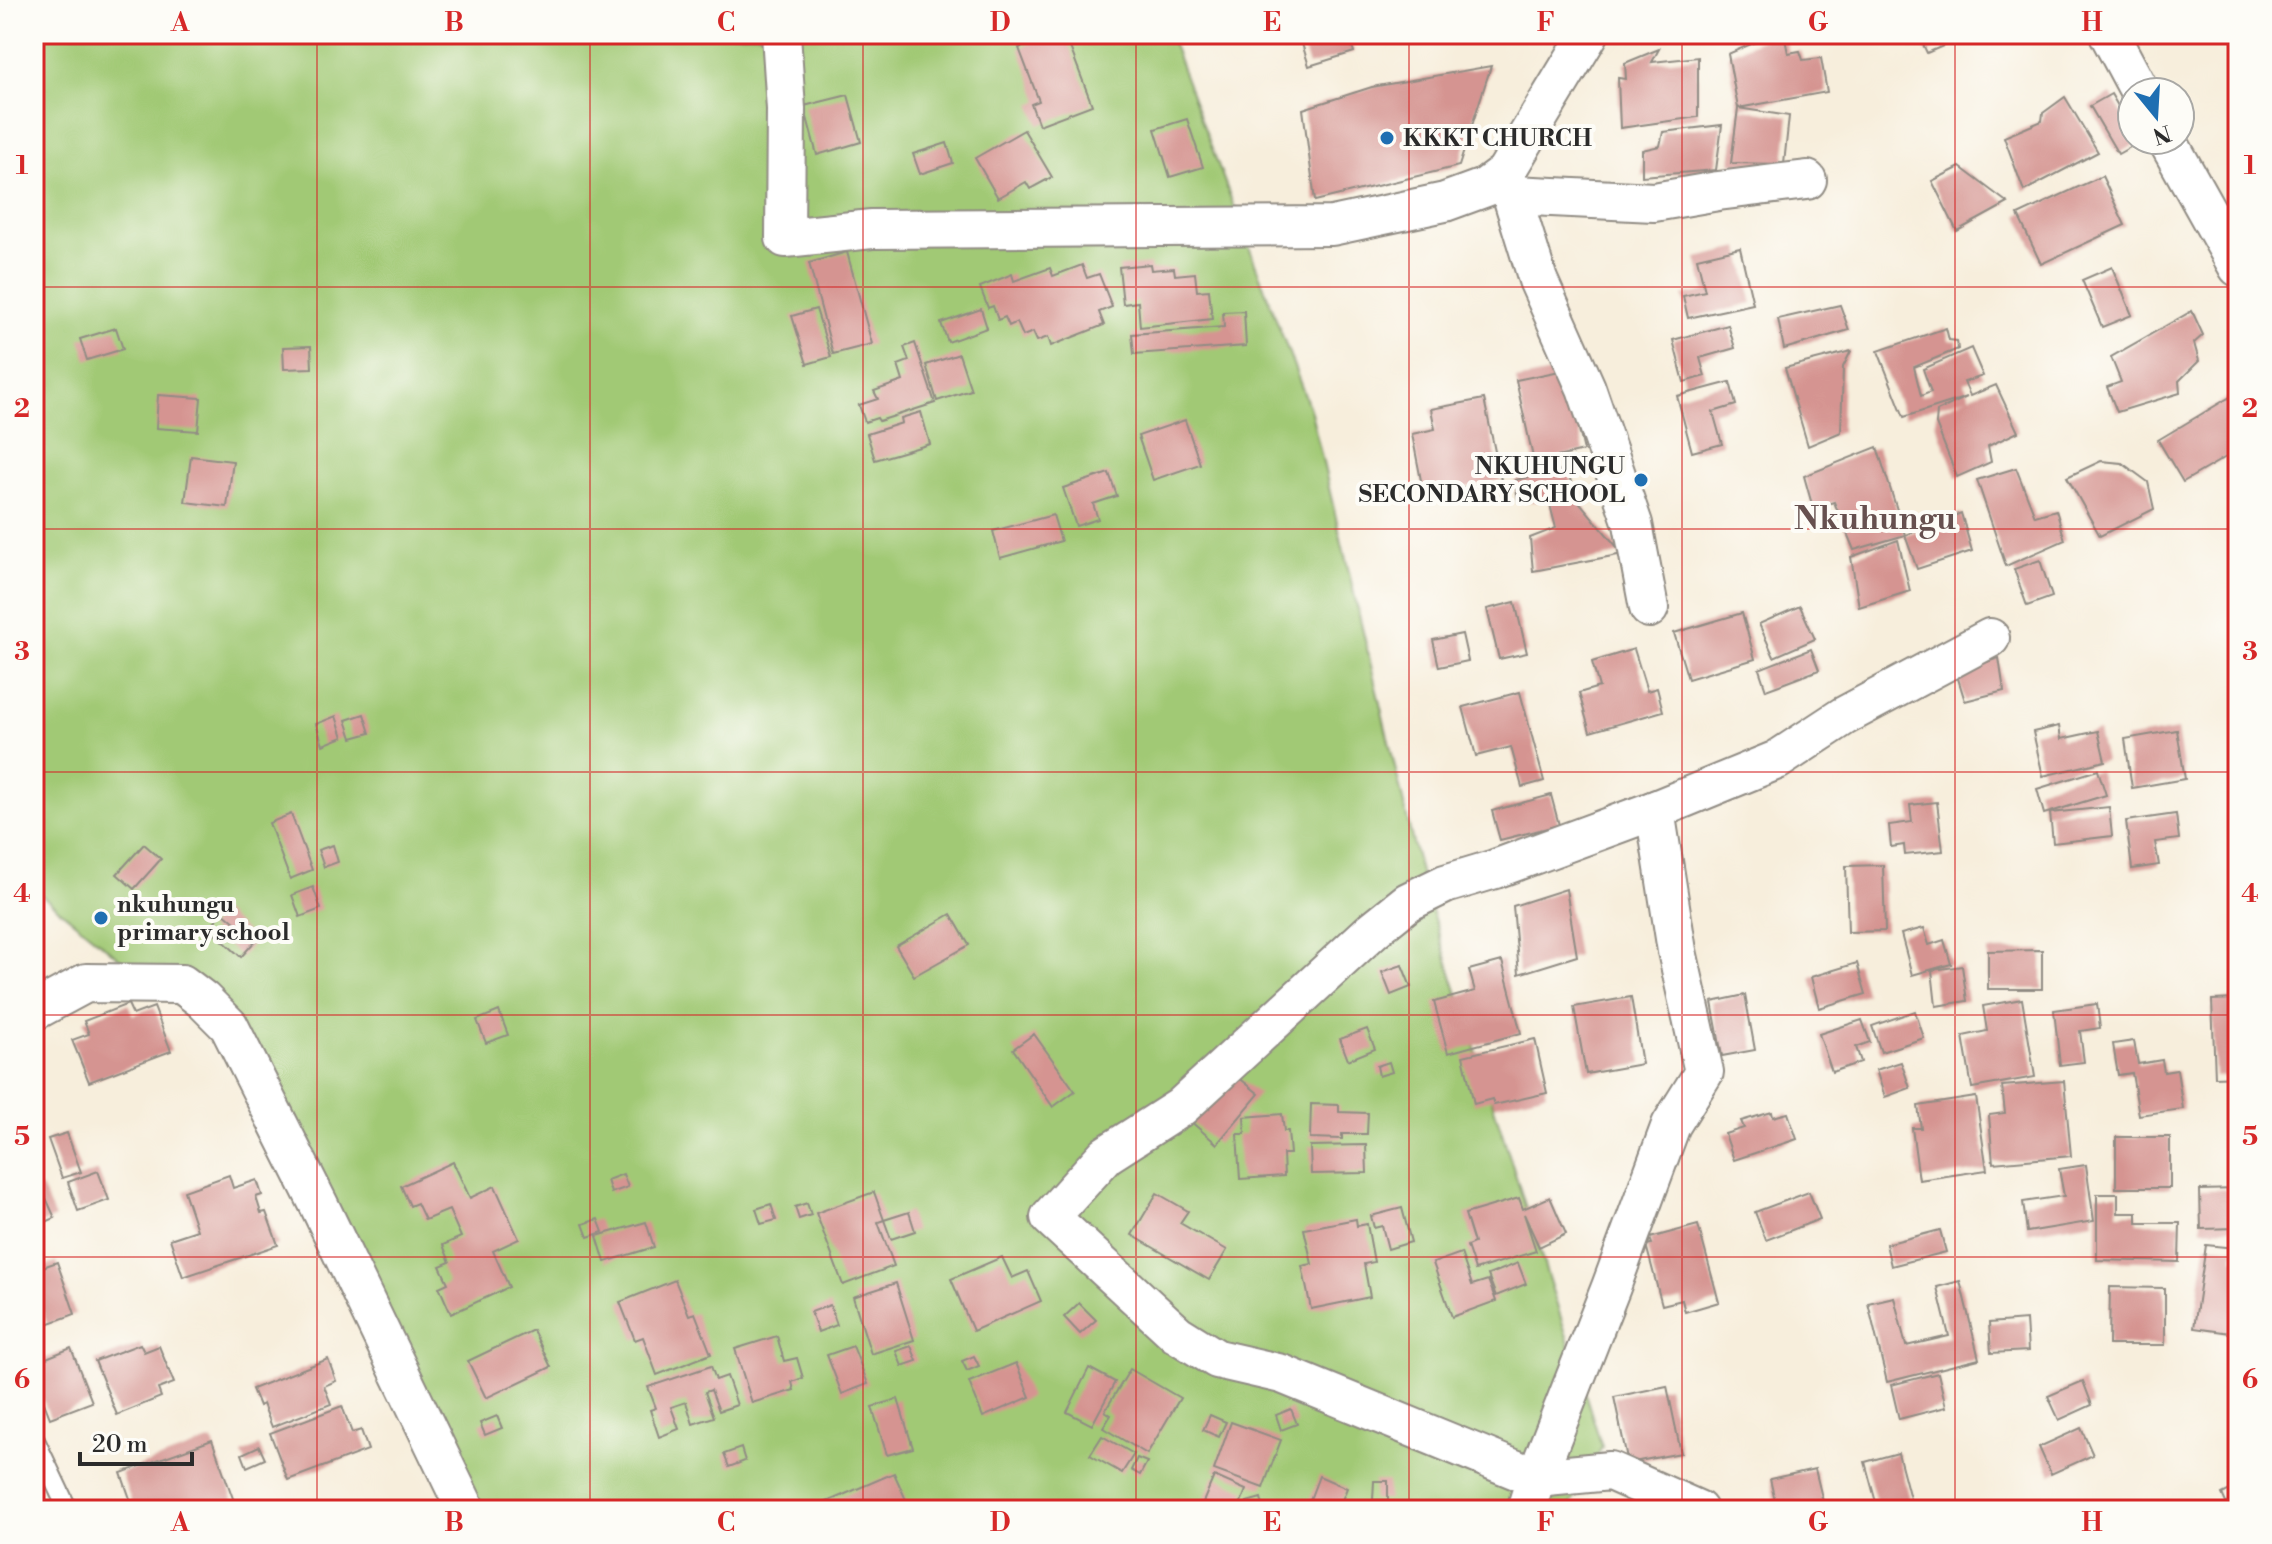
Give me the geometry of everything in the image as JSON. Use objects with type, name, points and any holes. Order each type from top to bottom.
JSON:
[{"type":"street","points":[[781,34],[786,109],[785,238],[872,229],[1332,226],[1445,202],[1486,187],[1508,184],[1654,202],[1807,180]]},
{"type":"street","points":[[1589,34],[1508,184],[1538,280],[1586,388],[1633,524],[1649,608]]},
{"type":"street","points":[[2109,34],[2131,76]]},
{"type":"street","points":[[2176,156],[2238,267]]},
{"type":"street","points":[[1698,1510],[1610,1471],[1531,1494],[1282,1374],[1217,1359],[1177,1334],[1050,1217],[1106,1155],[1181,1107],[1373,930],[1408,902],[1445,884],[1495,869],[1655,810],[1777,760],[1844,716],[1990,638]]},
{"type":"street","points":[[1531,1494],[1671,1125],[1704,1072],[1677,951],[1655,810]]},
{"type":"street","points":[[34,1011],[86,983],[182,984],[229,1026],[466,1510]]},
{"type":"lane","points":[[34,1438],[68,1510]]},
{"type":"green space","points":[[34,34],[1169,34],[1311,412],[1422,881],[1602,1447],[1568,1510],[468,1510],[256,1069],[34,889]]},
{"type":"building","points":[[935,34],[953,34],[937,40]]},
{"type":"building","points":[[1055,34],[1065,34],[1092,105],[1039,125],[1031,104],[1039,101],[1019,48]]},
{"type":"building","points":[[1299,34],[1348,34],[1354,52],[1309,66]]},
{"type":"building","points":[[1774,34],[1784,34],[1788,53],[1800,51],[1803,60],[1821,58],[1827,92],[1738,108],[1728,54]]},
{"type":"building","points":[[1918,34],[1971,34],[1927,53]]},
{"type":"building","points":[[1659,49],[1652,62],[1698,57],[1698,117],[1620,128],[1618,78],[1626,79],[1625,63]]},
{"type":"building","name":"KKKT CHURCH","points":[[1491,66],[1459,166],[1315,201],[1303,109],[1372,87]]},
{"type":"building","points":[[2111,94],[2116,103],[2116,151],[2090,106]]},
{"type":"building","points":[[848,95],[861,142],[817,155],[804,106]]},
{"type":"building","points":[[2065,97],[2098,152],[2024,191],[2004,137],[2042,121],[2043,113]]},
{"type":"building","points":[[1738,108],[1789,116],[1784,164],[1731,163]]},
{"type":"building","points":[[1187,119],[1203,167],[1170,177],[1155,129]]},
{"type":"building","points":[[1722,125],[1716,170],[1642,176],[1642,150],[1660,146],[1663,132]]},
{"type":"building","points":[[1024,130],[1052,177],[1030,189],[1026,182],[998,198],[975,158]]},
{"type":"building","points":[[947,143],[953,163],[920,174],[913,154]]},
{"type":"building","points":[[1960,167],[2008,203],[1957,231],[1932,181]]},
{"type":"building","points":[[2102,176],[2125,225],[2041,264],[2018,215]]},
{"type":"building","points":[[1740,248],[1753,304],[1688,318],[1683,296],[1705,291],[1697,258]]},
{"type":"building","points":[[847,252],[872,344],[833,354],[809,263]]},
{"type":"building","points":[[1150,264],[1151,270],[1174,268],[1175,275],[1195,273],[1197,291],[1209,290],[1212,319],[1140,327],[1138,302],[1123,304],[1119,267]]},
{"type":"building","points":[[1082,265],[1087,278],[1099,274],[1112,307],[1099,312],[1104,325],[1051,346],[1048,337],[1037,341],[1033,332],[1023,336],[1017,322],[1009,326],[1005,317],[998,320],[993,306],[988,308],[980,287],[1012,274],[1014,281],[1050,268],[1053,276]]},
{"type":"building","points":[[2112,267],[2132,315],[2102,327],[2082,280]]},
{"type":"building","points":[[1840,305],[1849,330],[1784,349],[1778,319]]},
{"type":"building","points":[[816,309],[831,357],[807,364],[792,316]]},
{"type":"building","points":[[981,309],[987,328],[948,342],[941,323]]},
{"type":"building","points":[[1244,311],[1246,346],[1134,354],[1132,334],[1224,327],[1223,312]]},
{"type":"building","points":[[2192,311],[2203,335],[2194,343],[2199,361],[2179,381],[2180,393],[2117,412],[2107,387],[2121,382],[2111,357]]},
{"type":"building","points":[[1728,325],[1735,348],[1700,358],[1705,376],[1684,382],[1673,340]]},
{"type":"building","points":[[116,328],[123,349],[87,360],[80,339]]},
{"type":"building","points":[[1946,328],[1949,340],[1957,341],[1958,349],[1914,367],[1921,396],[1931,392],[1923,369],[1971,348],[1983,376],[1964,382],[1970,396],[1996,385],[2018,432],[1988,446],[1991,462],[1957,477],[1936,424],[1937,411],[1967,397],[1904,417],[1878,351]]},
{"type":"building","points":[[915,343],[935,403],[879,421],[877,418],[865,422],[859,405],[878,399],[874,391],[903,381],[898,365],[909,361],[904,347]]},
{"type":"building","points":[[311,346],[312,368],[284,369],[283,347]]},
{"type":"building","points":[[1851,351],[1843,367],[1841,432],[1808,446],[1785,368]]},
{"type":"building","points":[[959,354],[971,390],[937,401],[926,365]]},
{"type":"building","points":[[1565,370],[1584,451],[1534,462],[1516,380]]},
{"type":"building","points":[[1730,382],[1736,405],[1713,412],[1722,444],[1692,452],[1677,396]]},
{"type":"building","points":[[158,395],[201,398],[198,431],[156,428]]},
{"type":"building","points":[[2230,397],[2238,410],[2238,450],[2183,482],[2158,440]]},
{"type":"building","points":[[1484,399],[1501,480],[1424,496],[1412,434],[1435,429],[1431,409]]},
{"type":"building","points":[[921,412],[930,444],[875,460],[867,434],[902,423],[901,418]]},
{"type":"building","points":[[1185,420],[1200,464],[1153,480],[1138,436]]},
{"type":"building","points":[[1877,447],[1905,535],[1854,550],[1834,502],[1813,508],[1804,476]]},
{"type":"building","points":[[191,456],[233,461],[227,507],[185,502]]},
{"type":"building","points":[[2101,461],[2122,463],[2148,482],[2154,509],[2100,536],[2067,477]]},
{"type":"building","points":[[2016,468],[2035,516],[2056,510],[2065,540],[2006,566],[1977,480]]},
{"type":"building","points":[[1567,469],[1576,498],[1623,554],[1533,571],[1530,538],[1556,528],[1549,501],[1518,502],[1515,480]]},
{"type":"building","points":[[1109,473],[1117,496],[1093,504],[1098,519],[1076,526],[1063,488]]},
{"type":"building","points":[[1961,513],[1972,551],[1917,569],[1905,535]]},
{"type":"building","points":[[1053,515],[1061,541],[1000,558],[993,531]]},
{"type":"building","points":[[1898,540],[1910,591],[1859,607],[1851,557]]},
{"type":"building","points":[[2040,560],[2052,597],[2027,606],[2014,569]]},
{"type":"building","points":[[1515,602],[1527,653],[1499,659],[1487,609]]},
{"type":"building","points":[[1800,606],[1815,639],[1774,657],[1759,624]]},
{"type":"building","points":[[1742,613],[1755,659],[1688,679],[1674,633]]},
{"type":"building","points":[[1462,634],[1468,661],[1439,667],[1433,640]]},
{"type":"building","points":[[1634,649],[1647,691],[1657,688],[1663,711],[1590,732],[1579,693],[1599,687],[1592,662]]},
{"type":"building","points":[[1811,649],[1819,670],[1766,690],[1759,669]]},
{"type":"building","points":[[1999,658],[2004,691],[1965,701],[1956,672]]},
{"type":"building","points":[[1520,692],[1544,781],[1522,787],[1511,747],[1476,756],[1463,707]]},
{"type":"building","points":[[364,714],[370,733],[352,738],[346,720]]},
{"type":"building","points":[[336,716],[343,737],[323,745],[316,724]]},
{"type":"building","points":[[2059,726],[2061,739],[2098,731],[2105,761],[2043,776],[2033,732]]},
{"type":"building","points":[[2177,730],[2185,779],[2132,788],[2125,739]]},
{"type":"building","points":[[2098,770],[2106,795],[2044,814],[2037,789]]},
{"type":"building","points":[[1551,795],[1559,825],[1500,840],[1492,811]]},
{"type":"building","points":[[1937,802],[1943,851],[1905,855],[1904,845],[1891,847],[1889,825],[1912,822],[1910,805]]},
{"type":"building","points":[[2109,807],[2112,836],[2053,843],[2050,813]]},
{"type":"building","points":[[291,814],[312,870],[290,879],[269,823]]},
{"type":"building","points":[[2176,814],[2179,839],[2155,842],[2159,865],[2132,869],[2126,821]]},
{"type":"building","points":[[144,844],[161,859],[134,889],[117,874]]},
{"type":"building","points":[[333,845],[338,862],[324,867],[318,850]]},
{"type":"building","points":[[1883,865],[1885,931],[1848,932],[1846,866]]},
{"type":"building","points":[[313,887],[321,909],[300,917],[292,895]]},
{"type":"building","points":[[1566,889],[1577,956],[1519,974],[1513,906]]},
{"type":"building","points":[[223,912],[256,940],[241,957],[209,928]]},
{"type":"building","points":[[951,914],[969,945],[914,976],[896,946]]},
{"type":"building","points":[[1924,928],[1929,945],[1944,940],[1951,964],[1912,975],[1901,934]]},
{"type":"building","points":[[2042,950],[2042,989],[1988,989],[1988,951]]},
{"type":"building","points":[[1502,961],[1521,1033],[1448,1053],[1434,1002],[1475,991],[1469,970]]},
{"type":"building","points":[[1857,963],[1866,994],[1819,1008],[1811,977]]},
{"type":"building","points":[[1402,965],[1411,987],[1391,995],[1382,972]]},
{"type":"building","points":[[1962,966],[1967,1001],[1936,1006],[1932,970]]},
{"type":"building","points":[[1745,995],[1755,1050],[1722,1056],[1712,1002]]},
{"type":"building","points":[[1631,997],[1642,1064],[1586,1074],[1574,1007]]},
{"type":"building","points":[[2022,999],[2035,1077],[1972,1088],[1963,1036],[1987,1031],[1983,1006]]},
{"type":"building","points":[[2238,999],[2238,1076],[2215,1077],[2212,1000]]},
{"type":"building","points":[[128,1004],[133,1015],[154,1007],[171,1051],[89,1082],[72,1040],[89,1034],[84,1021]]},
{"type":"building","points":[[2097,1004],[2100,1028],[2080,1031],[2084,1062],[2060,1065],[2054,1010]]},
{"type":"building","points":[[499,1011],[508,1035],[486,1043],[477,1020]]},
{"type":"building","points":[[1915,1011],[1924,1038],[1881,1052],[1872,1026]]},
{"type":"building","points":[[1862,1020],[1870,1042],[1856,1047],[1861,1062],[1832,1072],[1819,1034]]},
{"type":"building","points":[[1367,1029],[1375,1049],[1348,1060],[1340,1039]]},
{"type":"building","points":[[1034,1034],[1075,1091],[1053,1107],[1013,1049]]},
{"type":"building","points":[[1535,1039],[1547,1093],[1494,1105],[1492,1099],[1474,1104],[1463,1056]]},
{"type":"building","points":[[2134,1041],[2138,1064],[2162,1060],[2164,1072],[2177,1070],[2183,1109],[2139,1115],[2132,1073],[2118,1075],[2113,1044]]},
{"type":"building","points":[[1389,1062],[1392,1072],[1379,1076],[1377,1066]]},
{"type":"building","points":[[1901,1062],[1910,1088],[1885,1097],[1876,1070]]},
{"type":"building","points":[[1232,1072],[1259,1094],[1217,1144],[1190,1121]]},
{"type":"building","points":[[2064,1081],[2071,1156],[1993,1163],[1989,1115],[2005,1113],[2002,1086]]},
{"type":"building","points":[[1976,1097],[1987,1170],[1919,1180],[1912,1128],[1921,1128],[1918,1106]]},
{"type":"building","points":[[1311,1104],[1339,1105],[1339,1112],[1368,1113],[1367,1134],[1342,1134],[1342,1139],[1310,1138]]},
{"type":"building","points":[[1772,1112],[1773,1117],[1788,1113],[1797,1139],[1734,1160],[1725,1134],[1744,1128],[1741,1121]]},
{"type":"building","points":[[1282,1114],[1284,1131],[1288,1131],[1290,1154],[1283,1154],[1284,1176],[1240,1179],[1237,1134],[1245,1134],[1244,1117]]},
{"type":"building","points":[[67,1133],[81,1172],[62,1178],[48,1139]]},
{"type":"building","points":[[2116,1137],[2170,1137],[2170,1188],[2116,1188]]},
{"type":"building","points":[[1366,1145],[1367,1173],[1311,1174],[1310,1146]]},
{"type":"building","points":[[453,1162],[470,1198],[495,1186],[519,1239],[493,1251],[509,1287],[451,1314],[439,1287],[448,1283],[440,1266],[450,1262],[443,1245],[461,1237],[449,1210],[425,1220],[417,1203],[410,1206],[401,1186]]},
{"type":"building","points":[[2086,1165],[2094,1221],[2027,1232],[2023,1202],[2064,1196],[2059,1169]]},
{"type":"building","points":[[98,1171],[109,1200],[78,1211],[68,1182]]},
{"type":"building","points":[[623,1174],[628,1187],[611,1193],[607,1180]]},
{"type":"building","points":[[229,1175],[233,1188],[257,1180],[262,1195],[256,1197],[261,1213],[266,1212],[278,1245],[183,1277],[170,1239],[197,1230],[184,1191]]},
{"type":"building","points":[[41,1187],[55,1218],[34,1227],[34,1190]]},
{"type":"building","points":[[2238,1189],[2238,1228],[2201,1229],[2200,1190]]},
{"type":"building","points":[[874,1192],[884,1220],[878,1222],[894,1266],[843,1285],[816,1213]]},
{"type":"building","points":[[1809,1192],[1820,1219],[1766,1240],[1755,1212]]},
{"type":"building","points":[[1157,1193],[1188,1211],[1180,1223],[1227,1250],[1209,1280],[1132,1235]]},
{"type":"building","points":[[2097,1194],[2118,1194],[2118,1213],[2137,1213],[2137,1223],[2180,1223],[2179,1262],[2097,1260]]},
{"type":"building","points":[[1550,1197],[1566,1234],[1539,1247],[1524,1214],[1536,1251],[1475,1270],[1467,1246],[1474,1243],[1465,1214],[1519,1198],[1523,1209]]},
{"type":"building","points":[[807,1203],[811,1215],[799,1219],[795,1207]]},
{"type":"building","points":[[771,1204],[776,1220],[761,1224],[756,1209]]},
{"type":"building","points":[[1402,1208],[1411,1242],[1388,1249],[1382,1226],[1374,1228],[1371,1216]]},
{"type":"building","points":[[909,1212],[915,1231],[891,1239],[884,1220]]},
{"type":"building","points":[[598,1219],[603,1232],[588,1237],[583,1224]]},
{"type":"building","points":[[1356,1219],[1357,1226],[1367,1224],[1374,1262],[1364,1264],[1370,1297],[1311,1309],[1302,1266],[1312,1264],[1304,1229]]},
{"type":"building","points":[[646,1222],[654,1247],[605,1262],[597,1236]]},
{"type":"building","points":[[1698,1225],[1719,1302],[1685,1312],[1682,1300],[1662,1305],[1646,1245],[1652,1244],[1650,1238]]},
{"type":"building","points":[[1940,1230],[1946,1252],[1891,1266],[1886,1244]]},
{"type":"building","points":[[2206,1245],[2235,1248],[2233,1258],[2238,1259],[2238,1334],[2194,1328]]},
{"type":"building","points":[[1461,1253],[1472,1285],[1488,1280],[1496,1301],[1452,1317],[1433,1263]]},
{"type":"building","points":[[1002,1257],[1012,1278],[1028,1271],[1041,1301],[973,1331],[951,1279]]},
{"type":"building","points":[[57,1262],[75,1314],[47,1324],[34,1288],[34,1270]]},
{"type":"building","points":[[1518,1263],[1526,1284],[1496,1296],[1488,1275]]},
{"type":"building","points":[[675,1280],[689,1315],[695,1313],[711,1354],[657,1375],[643,1337],[635,1340],[620,1302]]},
{"type":"building","points":[[1960,1281],[1979,1359],[1887,1382],[1868,1303],[1894,1297],[1906,1346],[1949,1336],[1937,1287]]},
{"type":"building","points":[[896,1283],[914,1340],[871,1354],[853,1297]]},
{"type":"building","points":[[2110,1287],[2165,1288],[2165,1345],[2109,1345]]},
{"type":"building","points":[[1079,1303],[1096,1320],[1080,1334],[1064,1317]]},
{"type":"building","points":[[830,1305],[837,1325],[818,1332],[811,1312]]},
{"type":"building","points":[[2026,1320],[2028,1351],[1991,1353],[1989,1323]]},
{"type":"building","points":[[533,1330],[551,1367],[486,1398],[468,1361]]},
{"type":"building","points":[[777,1336],[784,1361],[797,1358],[803,1378],[792,1382],[794,1390],[752,1403],[735,1349]]},
{"type":"building","points":[[140,1344],[144,1352],[159,1346],[174,1383],[158,1389],[161,1397],[117,1415],[95,1361]]},
{"type":"building","points":[[853,1346],[868,1384],[842,1394],[827,1355]]},
{"type":"building","points":[[911,1346],[917,1361],[902,1366],[896,1351]]},
{"type":"building","points":[[71,1348],[92,1402],[50,1418],[34,1377],[34,1363]]},
{"type":"building","points":[[974,1356],[979,1366],[967,1371],[962,1361]]},
{"type":"building","points":[[328,1359],[336,1381],[324,1386],[331,1404],[272,1427],[263,1404],[259,1406],[252,1389]]},
{"type":"building","points":[[1016,1363],[1030,1397],[983,1417],[969,1382]]},
{"type":"building","points":[[711,1366],[716,1380],[727,1376],[737,1405],[719,1411],[711,1390],[705,1392],[714,1417],[693,1424],[686,1402],[671,1407],[679,1429],[659,1437],[650,1410],[656,1408],[648,1387]]},
{"type":"building","points":[[1089,1368],[1115,1382],[1092,1425],[1067,1412]]},
{"type":"building","points":[[1130,1369],[1180,1398],[1147,1454],[1103,1428],[1111,1415],[1105,1411]]},
{"type":"building","points":[[1938,1373],[1946,1407],[1899,1419],[1891,1385]]},
{"type":"building","points":[[2083,1381],[2092,1405],[2059,1420],[2048,1396]]},
{"type":"building","points":[[1667,1386],[1681,1453],[1628,1463],[1614,1397]]},
{"type":"building","points":[[898,1399],[913,1448],[887,1455],[872,1407]]},
{"type":"building","points":[[342,1406],[352,1433],[361,1430],[368,1450],[288,1480],[270,1433]]},
{"type":"building","points":[[1291,1409],[1297,1424],[1281,1430],[1276,1415]]},
{"type":"building","points":[[1210,1415],[1226,1422],[1219,1437],[1203,1430]]},
{"type":"building","points":[[497,1416],[502,1428],[485,1435],[480,1423]]},
{"type":"building","points":[[1231,1422],[1281,1440],[1263,1488],[1214,1470]]},
{"type":"building","points":[[2081,1428],[2093,1455],[2051,1474],[2039,1447]]},
{"type":"building","points":[[1102,1436],[1134,1454],[1122,1473],[1090,1455]]},
{"type":"building","points":[[212,1440],[235,1504],[217,1510],[134,1510],[121,1473]]},
{"type":"building","points":[[259,1446],[265,1459],[247,1467],[242,1454]]},
{"type":"building","points":[[741,1448],[745,1461],[729,1467],[724,1454]]},
{"type":"building","points":[[1898,1453],[1913,1510],[1864,1510],[1877,1506],[1865,1462]]},
{"type":"building","points":[[1137,1458],[1147,1462],[1140,1475],[1131,1470]]},
{"type":"building","points":[[1815,1469],[1825,1510],[1777,1510],[1770,1479]]},
{"type":"building","points":[[894,1473],[907,1502],[888,1510],[808,1510]]},
{"type":"building","points":[[1214,1476],[1246,1490],[1238,1510],[1201,1507]]},
{"type":"building","points":[[1319,1476],[1347,1488],[1338,1510],[1306,1510]]},
{"type":"building","points":[[1374,1481],[1388,1481],[1388,1500],[1373,1500]]},
{"type":"building","points":[[2238,1486],[2238,1510],[2229,1510],[2222,1494]]},
{"type":"building","points":[[1261,1498],[1264,1509],[1250,1510],[1247,1502]]},
{"type":"place","name":"KKKT CHURCH","points":[[1387,138]]},
{"type":"place","name":"NKUHUNGU SECONDARY SCHOOL","points":[[1641,480]]},
{"type":"place","name":"nkuhungu primary school","points":[[101,918]]},
{"type":"district","name":"Nkuhungu","points":[[1875,518]]}]
